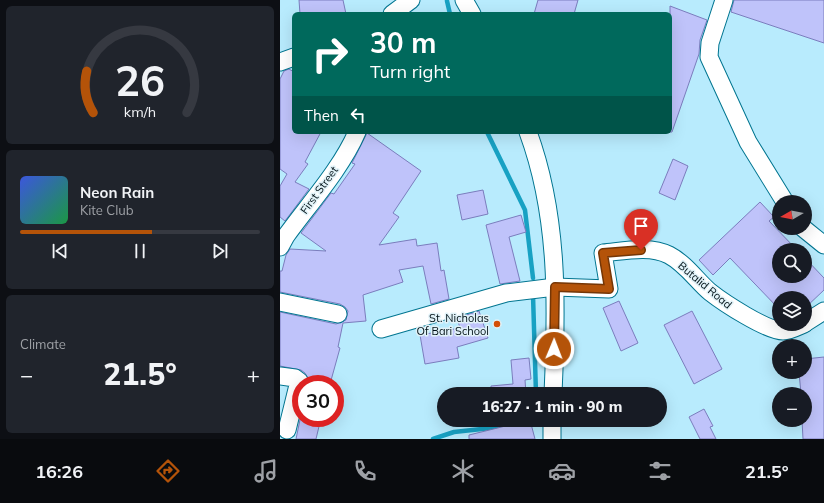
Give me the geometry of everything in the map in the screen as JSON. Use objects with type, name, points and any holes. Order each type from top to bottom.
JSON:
[{"type":"street","points":[[395,12],[411,0]]},
{"type":"street","points":[[464,0],[471,12]]},
{"type":"street","points":[[724,0],[708,50],[711,65],[748,142],[781,195]]},
{"type":"street","points":[[280,62],[292,58]]},
{"type":"street","name":"First Street","points":[[280,247],[286,236],[332,174],[356,134]]},
{"type":"street","points":[[529,134],[543,177],[550,215],[555,287],[553,387]]},
{"type":"street","points":[[812,235],[824,245]]},
{"type":"street","name":"Butalid Road","points":[[555,287],[609,289],[603,253],[656,250],[669,255],[680,263],[710,292],[735,310],[772,327]]},
{"type":"street","points":[[381,329],[506,293],[555,287]]},
{"type":"street","points":[[280,302],[338,314]]},
{"type":"street","name":"Butalid Road","points":[[812,319],[824,311]]},
{"type":"street","points":[[280,376],[295,378],[299,381],[287,430]]},
{"type":"street","points":[[552,427],[552,439]]},
{"type":"building","points":[[299,0],[343,0],[346,12],[300,12]]},
{"type":"building","points":[[538,0],[578,0],[575,12],[535,12]]},
{"type":"building","points":[[734,0],[824,0],[824,43],[731,12]]},
{"type":"building","points":[[670,6],[707,20],[700,40],[699,54],[672,132],[672,12],[670,12]]},
{"type":"building","points":[[289,69],[292,71],[292,134],[320,134],[305,162],[308,164],[295,182],[309,189],[285,221],[280,217],[280,186],[287,174],[280,169],[280,79],[284,71]]},
{"type":"building","points":[[366,134],[368,134],[421,171],[393,213],[399,217],[379,245],[416,239],[417,246],[437,243],[441,271],[444,270],[449,299],[431,304],[423,266],[399,270],[403,282],[363,295],[366,321],[343,323],[338,347],[340,348],[332,375],[306,375],[301,370],[280,366],[280,312],[336,324],[346,320],[348,311],[340,304],[280,292],[280,271],[282,271],[286,255],[290,249],[326,251],[301,233],[331,193],[334,194],[355,164],[352,163]]},
{"type":"building","points":[[673,159],[688,166],[675,200],[659,193]]},
{"type":"building","points":[[483,190],[488,214],[462,220],[457,195]]},
{"type":"building","points":[[760,202],[772,215],[772,219],[769,221],[772,224],[772,235],[783,235],[790,243],[772,243],[772,283],[812,283],[812,265],[824,278],[824,290],[812,301],[812,291],[772,291],[772,302],[730,258],[713,275],[699,260]]},
{"type":"building","points":[[521,215],[526,232],[509,237],[520,281],[500,284],[486,225]]},
{"type":"building","points":[[619,301],[638,343],[621,351],[603,308]]},
{"type":"building","points":[[479,311],[488,338],[457,347],[459,358],[425,364],[420,335],[460,328],[457,318]]},
{"type":"building","points":[[692,311],[722,369],[694,384],[664,325]]},
{"type":"building","points":[[824,357],[824,439],[803,439],[802,427],[812,427],[812,387],[800,387],[800,379],[812,379],[812,358]]},
{"type":"building","points":[[529,358],[531,379],[525,380],[526,387],[491,387],[513,384],[511,360]]},
{"type":"building","points":[[704,409],[713,426],[710,427],[716,439],[700,439],[689,417]]},
{"type":"building","points":[[298,427],[319,427],[316,439],[296,439]]},
{"type":"building","points":[[502,427],[532,427],[535,439],[469,439],[469,435]]},
{"type":"waterway","points":[[447,1],[450,12]]},
{"type":"waterway","points":[[488,134],[525,210],[533,278]]},
{"type":"waterway","points":[[533,295],[536,387]]},
{"type":"waterway","points":[[433,439],[454,432],[494,427]]},
{"type":"place","name":"St. Nicholas Of Bari School","points":[[497,324]]},
{"type":"route","points":[[554,349],[555,287],[609,289],[603,253],[641,250]]}]
